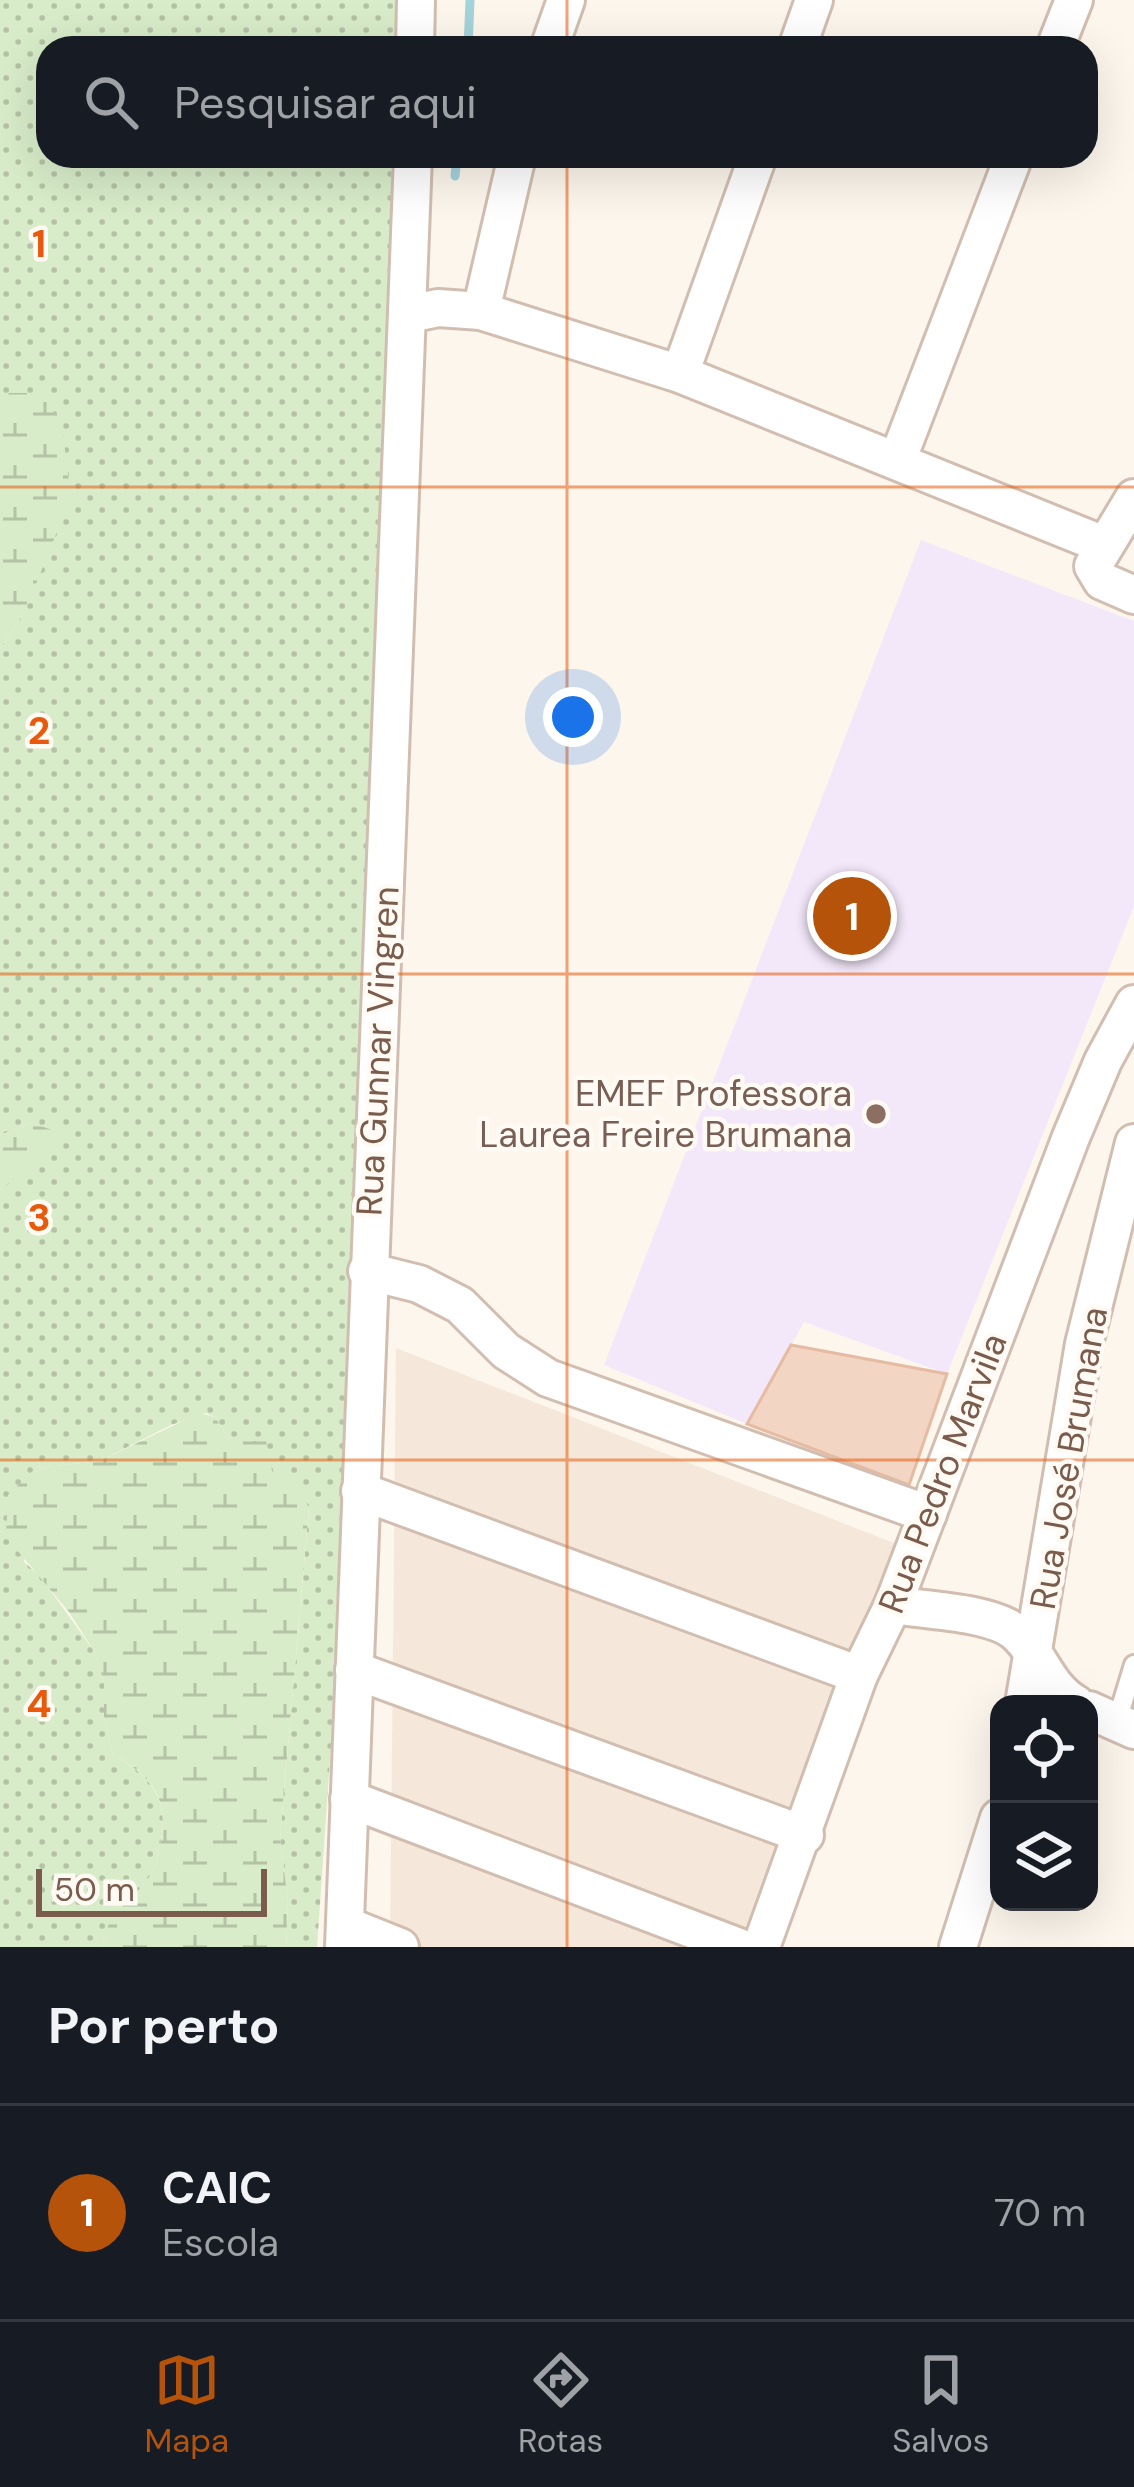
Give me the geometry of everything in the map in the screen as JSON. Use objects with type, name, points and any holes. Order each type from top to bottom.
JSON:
[{"type":"street","points":[[415,36],[416,0]]},
{"type":"street","points":[[553,36],[566,0]]},
{"type":"street","points":[[801,36],[814,0]]},
{"type":"street","points":[[1060,36],[1074,0]]},
{"type":"street","name":"Rua Gunnar Vingren","points":[[345,1936],[413,168]]},
{"type":"street","points":[[481,311],[514,168]]},
{"type":"street","points":[[680,374],[754,168]]},
{"type":"street","points":[[897,461],[1009,168]]},
{"type":"street","points":[[410,314],[438,308],[481,311],[680,374],[1104,545]]},
{"type":"street","points":[[1134,498],[1093,566],[1102,581],[1134,596]]},
{"type":"street","name":"Rua Pedro Marvila","points":[[761,1947],[859,1676],[893,1605],[1071,1137],[1103,1061],[1134,1004]]},
{"type":"street","name":"Rua José Brumana","points":[[1026,1695],[1084,1344],[1134,1143]]},
{"type":"street","points":[[368,1271],[418,1285],[460,1305],[519,1362],[548,1378],[928,1514]]},
{"type":"street","points":[[360,1491],[859,1676]]},
{"type":"street","points":[[893,1605],[998,1622],[1015,1632],[1034,1654],[1061,1695]]},
{"type":"street","points":[[353,1670],[805,1835]]},
{"type":"street","points":[[349,1799],[739,1947]]},
{"type":"street","points":[[958,1947],[990,1846]]},
{"type":"street","points":[[345,1936],[400,1947]]},
{"type":"lane","points":[[1113,1721],[1134,1665]]},
{"type":"shaded area","name":"EMEF Professora Laurea Freire Brumana","points":[[921,540],[1134,621],[1134,906],[947,1374],[804,1322],[747,1424],[604,1365]]},
{"type":"shaded area","points":[[396,1348],[899,1545],[749,1947],[390,1947]]},
{"type":"green space","points":[[0,0],[396,0],[395,36],[36,36],[36,168],[392,168],[362,1299],[317,1947],[286,1947],[288,1902],[280,1837],[309,1508],[230,1441],[215,1417],[206,1413],[100,1461],[36,1468],[24,1562],[40,1576],[94,1651],[104,1682],[104,1717],[113,1755],[138,1771],[154,1790],[163,1828],[153,1871],[110,1922],[103,1947],[0,1947],[0,1190],[12,1178],[32,1123],[0,1135],[0,650],[25,611],[10,393],[0,406]]},
{"type":"green space","points":[[9,393],[42,393],[62,426],[71,497],[25,611],[0,650],[0,406]]},
{"type":"green space","points":[[32,1123],[58,1132],[56,1145],[0,1190],[0,1135]]},
{"type":"green space","points":[[199,1413],[215,1417],[230,1441],[266,1441],[273,1476],[289,1478],[309,1507],[280,1837],[288,1902],[286,1947],[103,1947],[110,1922],[154,1868],[163,1814],[147,1780],[113,1755],[104,1717],[104,1682],[94,1651],[69,1612],[6,1537],[8,1495],[36,1468],[100,1461]]},
{"type":"building","points":[[791,1345],[947,1374],[909,1485],[747,1424]]},
{"type":"waterway","points":[[468,36],[470,0]]},
{"type":"waterway","points":[[455,176],[456,168]]},
{"type":"place","name":"CAIC","points":[[852,916]]},
{"type":"place","name":"EMEF Professora Laurea Freire Brumana","points":[[876,1114]]}]
